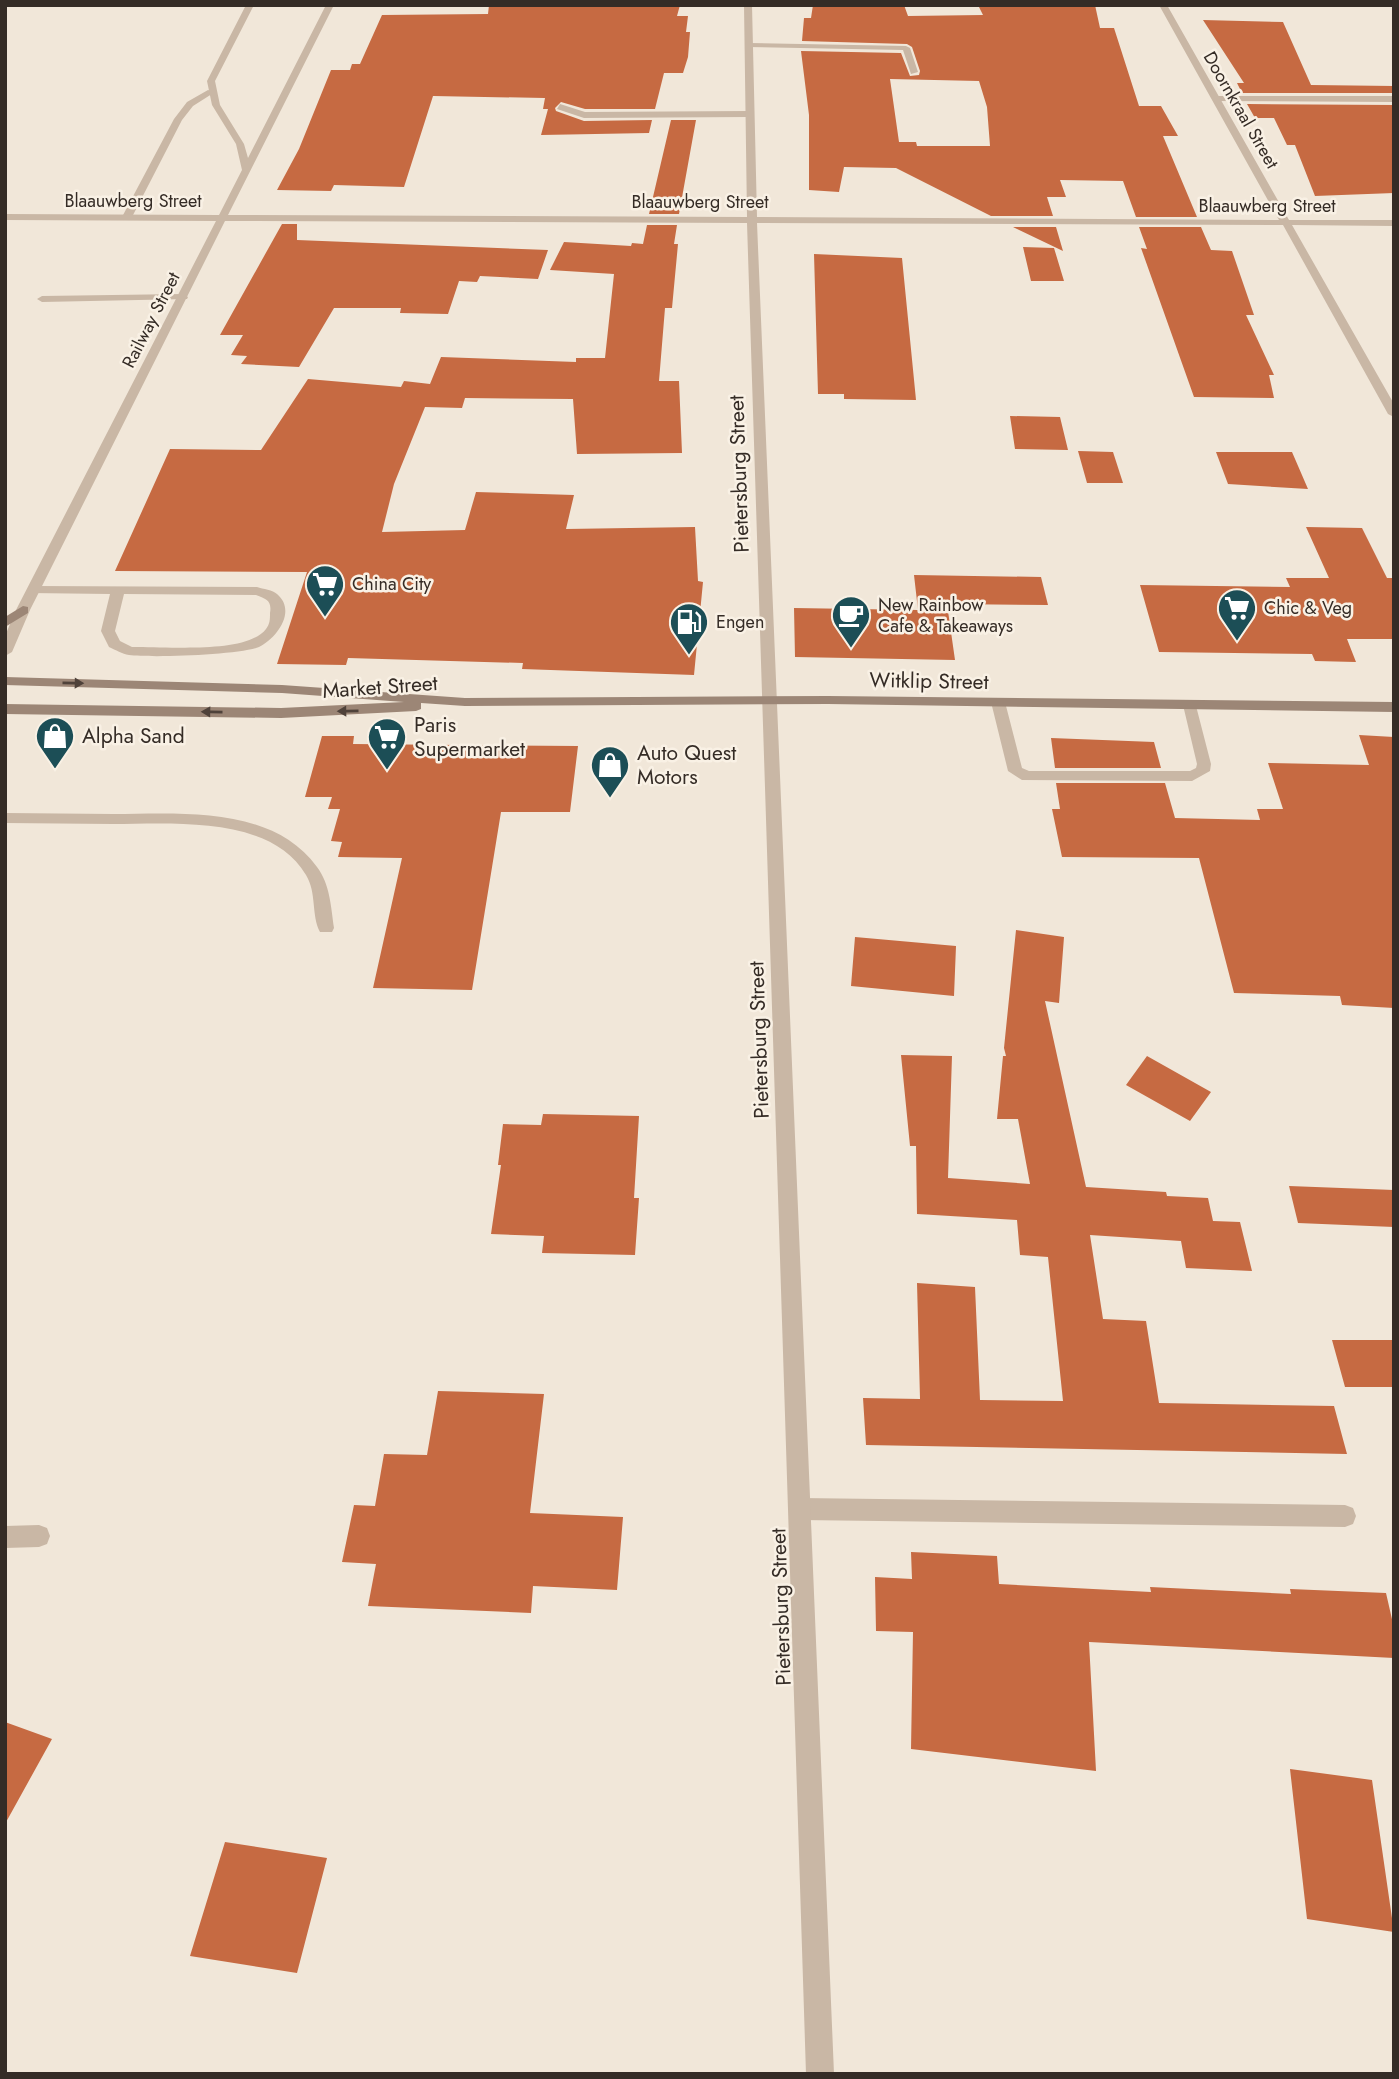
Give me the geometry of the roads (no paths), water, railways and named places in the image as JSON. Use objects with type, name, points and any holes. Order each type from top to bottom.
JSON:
[{"type":"main road","points":[[5,623],[23,610]]},
{"type":"main road","name":"Market Street","points":[[5,681],[282,689],[465,702]]},
{"type":"main road","name":"Witklip Street","points":[[465,702],[999,702],[1394,707]]},
{"type":"main road","name":"Market Street","points":[[5,709],[366,711],[465,702]]},
{"type":"street","points":[[246,169],[240,145],[211,92],[215,70],[250,5]]},
{"type":"street","name":"Railway Street","points":[[5,652],[23,610],[330,5]]},
{"type":"street","name":"Pietersburg Street","points":[[748,5],[748,114],[754,218],[820,2074]]},
{"type":"street","name":"Doornkraal Street","points":[[1163,5],[1394,414]]},
{"type":"street","points":[[749,45],[906,48],[914,72]]},
{"type":"street","points":[[127,217],[178,119],[191,104],[211,92]]},
{"type":"street","points":[[1216,98],[1394,99]]},
{"type":"street","points":[[560,107],[572,113],[601,116],[748,114]]},
{"type":"street","name":"Blaauwberg Street","points":[[5,217],[754,218],[1394,223]]},
{"type":"street","points":[[42,299],[183,297]]},
{"type":"street","points":[[34,590],[118,590],[265,592],[272,596],[278,605],[276,624],[263,640],[239,649],[130,650],[114,644],[108,631],[118,590]]},
{"type":"street","points":[[999,702],[1015,771],[1027,776],[1192,776],[1203,771],[1204,764],[1190,705]]},
{"type":"street","points":[[5,818],[192,819],[248,828],[274,838],[297,853],[313,872],[321,896],[326,928]]},
{"type":"street","points":[[800,1509],[1345,1516]]},
{"type":"street","points":[[5,1536],[39,1536]]},
{"type":"place","name":"China City","points":[[325,618]]},
{"type":"place","name":"Chic & Veg","points":[[1237,642]]},
{"type":"place","name":"New Rainbow Cafe & Takeaways","points":[[851,649]]},
{"type":"place","name":"Engen","points":[[689,656]]},
{"type":"place","name":"Alpha Sand","points":[[55,770]]},
{"type":"place","name":"Paris Supermarket","points":[[387,771]]},
{"type":"place","name":"Auto Quest Motors","points":[[610,799]]}]
